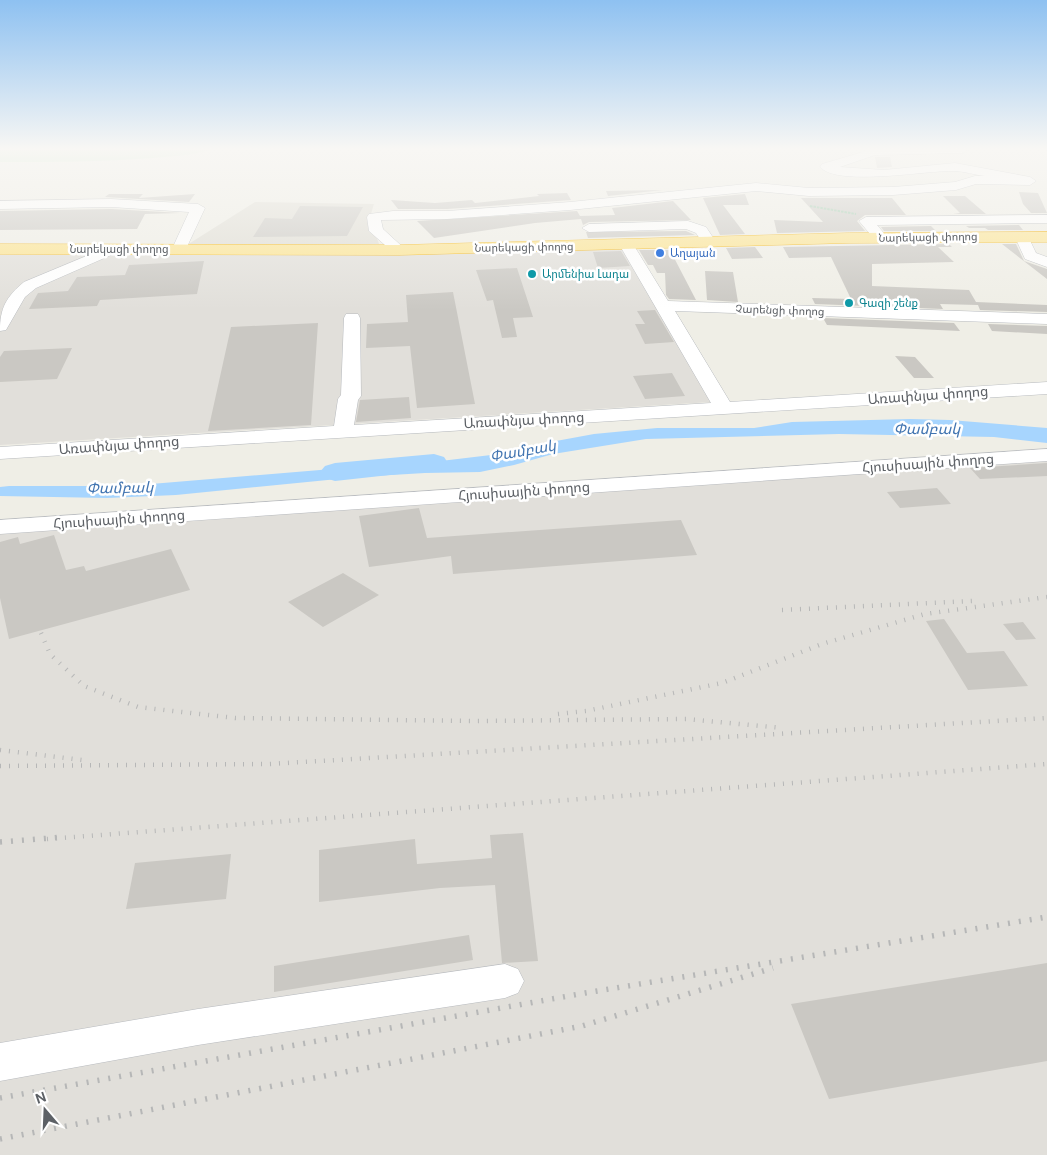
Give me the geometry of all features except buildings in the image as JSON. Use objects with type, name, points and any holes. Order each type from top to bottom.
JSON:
[{"type":"highway","name":"Նարեկացի փողոց","points":[[0,249],[399,250],[881,238],[1047,238]]},
{"type":"street","points":[[399,250],[376,231],[374,217],[447,215],[614,202]]},
{"type":"street","points":[[0,205],[111,203],[198,208],[179,249]]},
{"type":"street","points":[[980,219],[999,237]]},
{"type":"street","points":[[881,238],[866,221],[1047,219]]},
{"type":"street","points":[[590,228],[688,225],[701,230],[710,242]]},
{"type":"street","points":[[1022,237],[1030,256],[1047,262]]},
{"type":"street","points":[[626,244],[724,408]]},
{"type":"street","points":[[0,326],[19,294],[30,285],[114,249]]},
{"type":"street","name":"Չարենցի փողոց","points":[[663,306],[1047,319]]},
{"type":"street","points":[[344,432],[344,414],[348,410],[348,399],[351,396],[352,318]]},
{"type":"street","name":"Առափնյա փողոց","points":[[0,452],[1047,388]]},
{"type":"street","name":"Հյուսիսային փողոց","points":[[0,527],[1047,455]]},
{"type":"street","points":[[0,1062],[198,1027],[505,981]]},
{"type":"path","points":[[807,206],[862,214]]},
{"type":"shaded area","points":[[255,202],[374,204],[370,217],[379,244],[187,245]]},
{"type":"shaded area","points":[[625,249],[711,402],[0,445],[0,255],[391,255]]},
{"type":"shaded area","points":[[1047,456],[1047,1155],[0,1155],[0,531]]},
{"type":"water","points":[[910,419],[950,420],[1047,428],[1047,443],[994,437],[839,434],[646,439],[553,454],[480,472],[358,477],[176,495],[107,498],[0,496],[0,487],[9,486],[127,486],[344,468],[382,468],[491,455],[594,434],[657,428],[754,428],[792,422]]},
{"type":"waterway","name":"Փամբակ","points":[[335,472],[434,463]]},
{"type":"railway","points":[[558,714],[586,711],[722,683],[822,644],[925,614],[1047,597]]},
{"type":"railway","points":[[782,610],[972,601]]},
{"type":"railway","points":[[41,633],[50,654],[84,686],[138,707],[235,718],[476,721],[686,719],[783,728]]},
{"type":"railway","points":[[0,766],[269,764],[1047,718]]},
{"type":"railway","points":[[0,750],[82,760]]},
{"type":"railway","points":[[47,839],[1047,764]]},
{"type":"railway","points":[[0,842],[64,837]]},
{"type":"railway","points":[[0,1098],[585,993],[1047,917]]},
{"type":"railway","points":[[0,1139],[582,1026],[773,968]]},
{"type":"place","name":"Աղայան","points":[[660,253]]},
{"type":"place","name":"Արմենիա Լադա","points":[[532,274]]},
{"type":"place","name":"Գազի շենք","points":[[849,303]]}]
